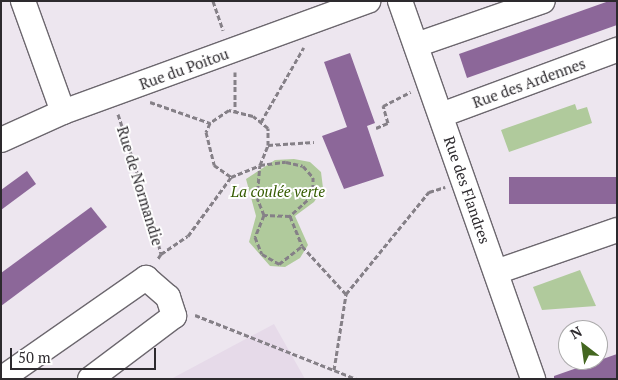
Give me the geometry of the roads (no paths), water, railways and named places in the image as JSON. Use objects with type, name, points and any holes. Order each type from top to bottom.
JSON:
[{"type":"street","points":[[22,1],[63,112]]},
{"type":"street","name":"Rue du Poitou","points":[[1,140],[63,112],[117,94],[228,42],[318,20],[368,1]]},
{"type":"street","name":"Rue des Flandres","points":[[400,1],[533,379]]},
{"type":"street","points":[[416,45],[543,1]]},
{"type":"street","name":"Rue des Ardennes","points":[[441,115],[617,50]]},
{"type":"street","points":[[496,272],[617,230]]},
{"type":"street","points":[[1,379],[146,278],[168,297],[174,316],[155,335],[90,379]]},
{"type":"park label","name":"La coulée verte","points":[[278,192]]}]
